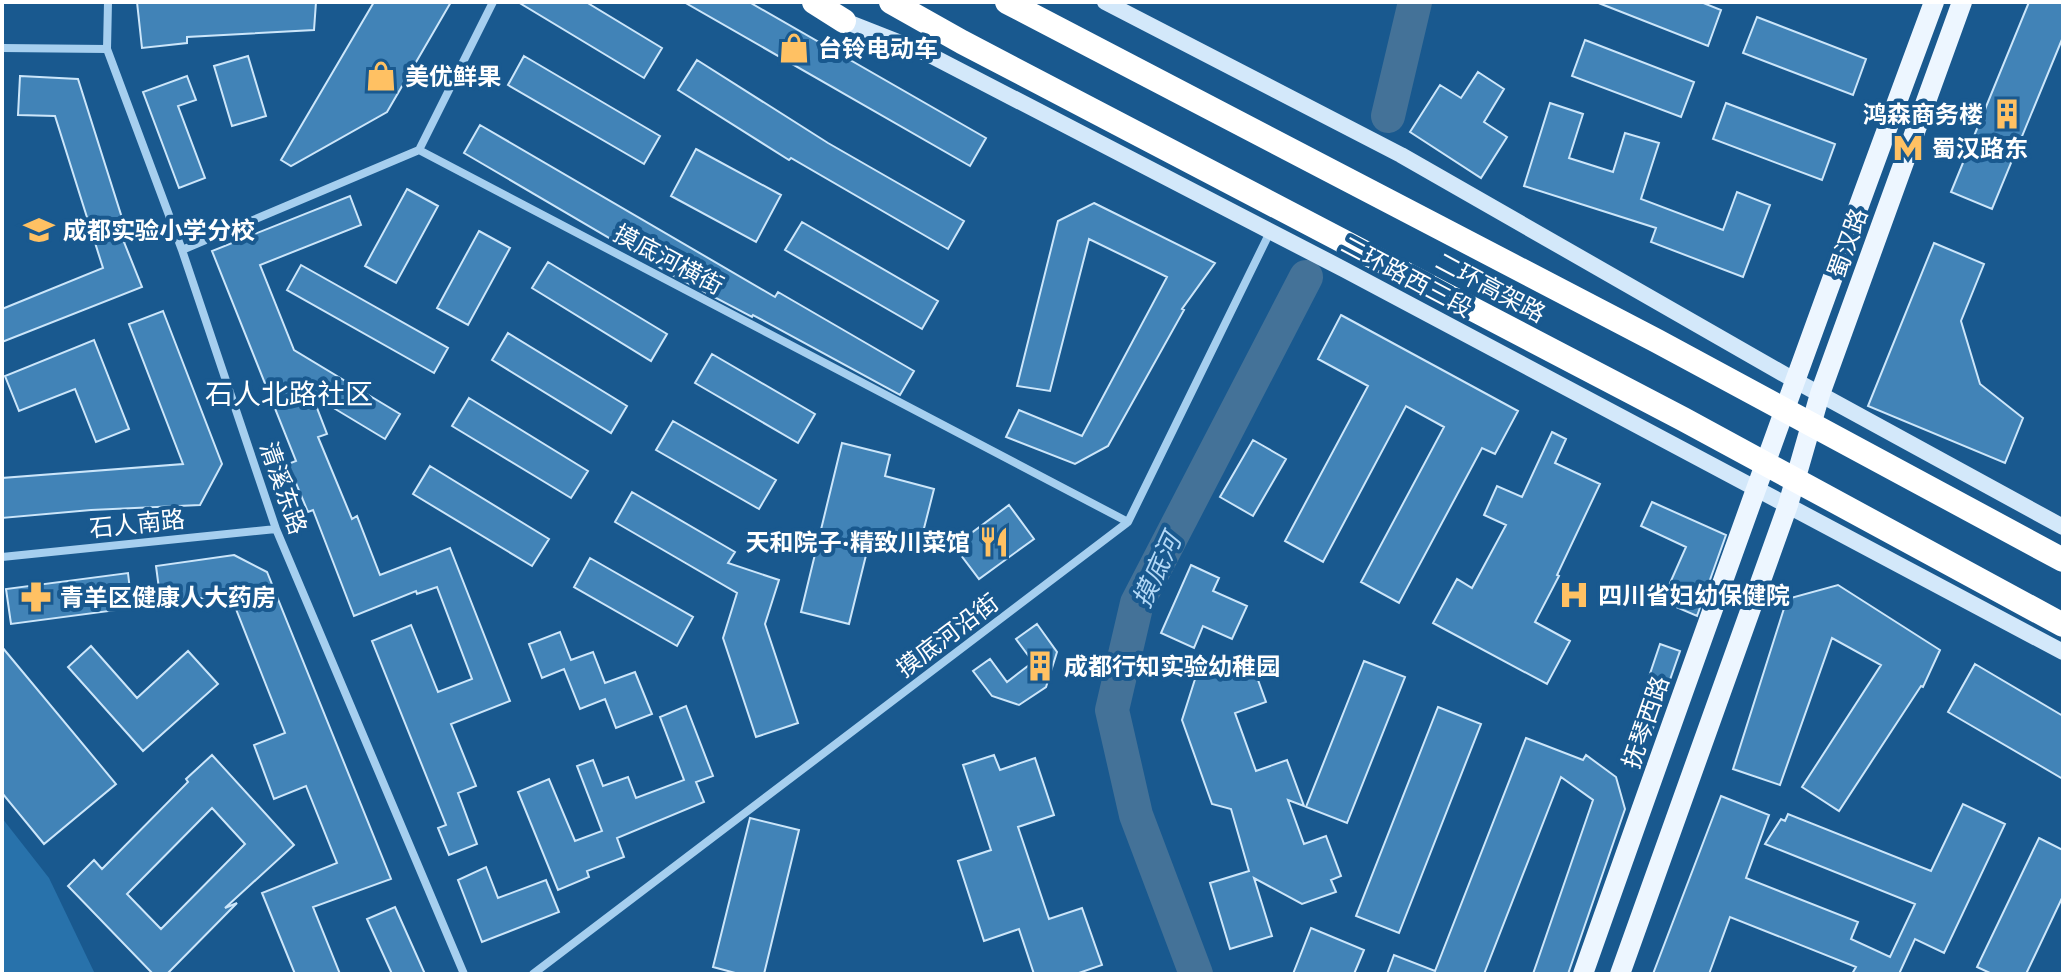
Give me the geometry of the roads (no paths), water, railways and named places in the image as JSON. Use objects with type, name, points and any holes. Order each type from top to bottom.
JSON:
[{"type":"highway","points":[[814,2],[844,21]]},
{"type":"highway","name":"二环高架路","points":[[891,2],[1683,419],[2063,625]]},
{"type":"highway","name":"二环高架路","points":[[1007,2],[1643,334],[2063,560]]},
{"type":"main road","name":"二环路西三段","points":[[807,2],[844,21],[926,53],[2063,652]]},
{"type":"main road","points":[[1105,2],[1401,155],[1794,380],[2063,527]]},
{"type":"main road","name":"蜀汉路","points":[[1758,489],[1794,380],[1934,2]]},
{"type":"main road","name":"蜀汉路","points":[[1788,505],[1820,394],[1962,2]]},
{"type":"main road","name":"抚琴西路","points":[[1583,974],[1758,489]]},
{"type":"main road","points":[[1620,974],[1788,505]]},
{"type":"street","name":"清溪东路","points":[[108,2],[107,49],[182,250],[276,529],[464,974]]},
{"type":"street","points":[[182,250],[419,150],[493,2]]},
{"type":"street","points":[[2,48],[107,49]]},
{"type":"street","name":"摸底河横街","points":[[419,150],[1128,522]]},
{"type":"street","name":"摸底河沿街","points":[[533,974],[1128,522],[1270,232]]},
{"type":"street","name":"石人南路","points":[[2,557],[276,529]]},
{"type":"waterway","name":"摸底河","points":[[1388,116],[1415,2]]},
{"type":"waterway","name":"摸底河","points":[[1196,974],[1136,815],[1112,710],[1137,603],[1306,277]]},
{"type":"place","name":"台铃电动车","points":[[794,48]]},
{"type":"place","name":"美优鲜果","points":[[381,76]]},
{"type":"place","name":"鸿森商务楼","points":[[2007,114]]},
{"type":"place","name":"蜀汉路东","points":[[1908,148]]},
{"type":"place","name":"成都实验小学分校","points":[[39,230]]},
{"type":"place","name":"天和院子·精致川菜馆","points":[[994,542]]},
{"type":"place","name":"四川省妇幼保健院","points":[[1574,595]]},
{"type":"place","name":"青羊区健康人大药房","points":[[36,597]]},
{"type":"place","name":"成都行知实验幼稚园","points":[[1040,666]]},
{"type":"district","name":"石人北路社区","points":[[289,393]]}]
